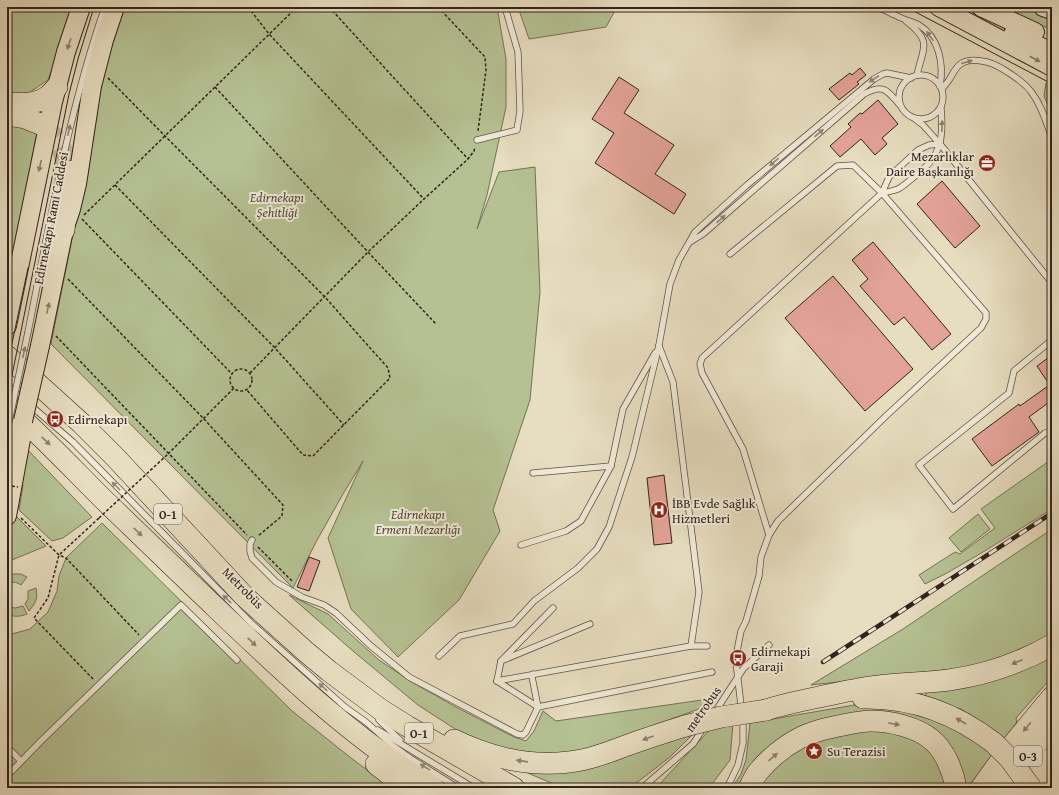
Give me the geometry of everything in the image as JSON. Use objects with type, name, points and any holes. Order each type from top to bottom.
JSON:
[{"type":"highway","points":[[7,103],[29,104],[39,101],[48,96],[57,87]]},
{"type":"highway","points":[[7,115],[25,118],[40,124]]},
{"type":"highway","points":[[64,230],[69,171]]},
{"type":"highway","name":"O-1","points":[[10,363],[81,423],[116,458],[245,597],[305,651],[380,709],[514,788]]},
{"type":"highway","name":"O-1","points":[[7,405],[28,423],[104,500],[293,680],[363,740],[434,788]]},
{"type":"highway","points":[[766,710],[786,704],[852,690],[879,686],[950,680],[973,676],[1016,663],[1041,652],[1052,645]]},
{"type":"highway","points":[[329,671],[367,690],[466,746],[500,757],[534,763],[569,762],[586,759],[664,732],[721,717],[856,698],[898,700],[941,711],[981,733],[994,742],[1010,759],[1030,788]]},
{"type":"highway","points":[[293,680],[304,698],[318,714],[337,732],[406,788]]},
{"type":"highway","points":[[980,788],[1009,749],[1052,697]]},
{"type":"highway","points":[[749,788],[757,773],[768,761],[798,738],[811,732],[827,728],[872,721],[907,727],[931,739],[946,758],[956,788]]},
{"type":"highway","name":"O-3","points":[[1004,788],[1052,723]]},
{"type":"highway","points":[[365,755],[416,788]]},
{"type":"highway","name":"O-3","points":[[1030,788],[1052,758]]},
{"type":"main road","name":"Edirnekapı Rami Caddesi","points":[[7,326],[57,87],[66,52],[81,7]]},
{"type":"main road","points":[[14,517],[22,441],[14,434],[40,346],[64,230],[77,184],[92,86],[104,40],[115,7]]},
{"type":"main road","points":[[939,7],[1052,67]]},
{"type":"main road","points":[[954,7],[1052,52]]},
{"type":"main road","points":[[981,7],[1052,40]]},
{"type":"main road","points":[[1043,7],[1052,10]]},
{"type":"lane","name":"Edirnekapı Rami Caddesi","points":[[14,434],[28,332],[70,125],[94,39],[105,7]]},
{"type":"lane","points":[[477,140],[517,130],[520,111],[518,52],[505,7]]},
{"type":"lane","points":[[878,7],[926,30],[936,46],[940,56],[942,65],[941,88]]},
{"type":"lane","points":[[901,18],[919,32],[924,40],[925,49],[918,75]]},
{"type":"lane","points":[[941,88],[949,80],[955,69],[962,63],[980,60],[988,62],[1022,82],[1031,91],[1038,103],[1052,138]]},
{"type":"lane","points":[[439,656],[460,636],[514,624],[534,601],[578,568],[597,549],[609,527],[632,457],[659,345],[670,284],[679,260],[695,232],[747,185],[874,79],[887,73],[911,78]]},
{"type":"lane","points":[[900,104],[900,88],[911,78],[918,75],[925,75],[937,82],[943,95],[941,108],[930,118],[923,120],[915,119]]},
{"type":"lane","points":[[690,242],[703,234],[864,94],[878,88],[890,93],[908,116],[923,125],[940,144],[1052,283]]},
{"type":"lane","points":[[882,193],[898,189],[925,169],[936,156],[940,144],[942,123],[941,108]]},
{"type":"lane","points":[[769,535],[743,449],[702,373],[700,364],[702,358],[882,193],[889,177],[918,150],[929,145],[940,144]]},
{"type":"lane","points":[[727,788],[738,766],[743,743],[743,723],[736,662],[738,646],[759,576],[761,557],[769,535],[778,521],[886,415],[981,328],[986,319],[986,313],[982,308],[882,193],[853,165],[838,166],[730,254]]},
{"type":"lane","points":[[1052,340],[1014,371],[1009,393],[919,466],[953,509],[1046,433],[1052,431]]},
{"type":"lane","points":[[521,545],[566,531],[581,521],[611,466],[624,409],[659,345]]},
{"type":"lane","points":[[659,345],[673,382],[699,592],[691,646]]},
{"type":"lane","points":[[10,363],[34,389]]},
{"type":"lane","name":"Metrobüs","points":[[7,385],[73,442],[252,623],[345,707],[410,758],[458,788]]},
{"type":"lane","points":[[533,473],[611,466]]},
{"type":"lane","points":[[252,540],[250,544],[250,551],[252,558],[276,582],[302,597],[324,605],[336,613],[371,646],[409,676],[517,734],[523,735],[526,732],[538,707],[532,677],[533,674]]},
{"type":"lane","points":[[7,776],[181,606],[237,660]]},
{"type":"lane","points":[[497,681],[500,661],[553,608]]},
{"type":"lane","points":[[500,661],[590,624]]},
{"type":"lane","name":"metrobus","points":[[642,788],[693,744],[743,669],[769,645]]},
{"type":"lane","points":[[497,681],[691,646],[707,646]]},
{"type":"lane","points":[[497,681],[538,707],[712,672]]},
{"type":"lane","points":[[394,727],[374,715],[406,746]]},
{"type":"lane","points":[[366,722],[474,788]]},
{"type":"lane","points":[[7,747],[21,762]]},
{"type":"path","points":[[248,7],[269,34],[424,199]]},
{"type":"path","points":[[232,374],[81,218],[298,7]]},
{"type":"path","points":[[329,7],[468,159]]},
{"type":"path","points":[[250,373],[368,252],[468,159],[474,151],[477,140],[486,70],[485,57],[438,7]]},
{"type":"path","points":[[106,75],[164,136],[324,296],[388,368],[390,378],[313,456],[302,456],[246,389]]},
{"type":"path","points":[[215,87],[436,324]]},
{"type":"path","points":[[115,185],[275,348],[344,425]]},
{"type":"path","points":[[66,278],[203,418],[283,505],[282,516],[252,540]]},
{"type":"path","points":[[55,335],[292,581]]},
{"type":"path","points":[[244,369],[250,373],[252,376],[251,384],[246,389],[241,390],[234,388],[230,381],[232,374],[236,370],[244,369]]},
{"type":"path","points":[[99,685],[34,618],[48,598],[59,555],[168,454],[234,388]]},
{"type":"path","points":[[7,485],[18,487]]},
{"type":"path","points":[[14,517],[59,555],[66,558],[145,640]]},
{"type":"green space","points":[[7,7],[75,7],[48,80],[30,92],[18,95],[7,94]]},
{"type":"green space","name":"Edirnekapı Şehitliği","points":[[122,7],[497,7],[506,59],[506,107],[487,195],[477,229],[499,172],[535,167],[540,292],[530,400],[493,510],[500,531],[459,600],[398,657],[351,609],[328,538],[363,461],[316,542],[293,588],[51,344],[76,219],[94,102]]},
{"type":"green space","points":[[518,7],[617,7],[606,27],[529,39]]},
{"type":"green space","points":[[1003,7],[1022,7],[1052,18],[1052,30]]},
{"type":"green space","points":[[1046,83],[1052,87],[1052,115],[1044,96]]},
{"type":"green space","points":[[7,124],[37,132],[7,294]]},
{"type":"green space","points":[[26,448],[92,517],[63,538],[52,541],[19,510],[23,485],[19,482]]},
{"type":"green space","points":[[1052,459],[1052,509],[983,552],[925,584],[919,575],[955,552],[960,554],[995,528],[981,509]]},
{"type":"green space","points":[[13,513],[46,546],[7,562],[7,537]]},
{"type":"green space","points":[[978,514],[990,529],[961,552],[949,538]]},
{"type":"green space","points":[[102,523],[292,711],[391,788],[7,788],[7,634],[30,629],[48,612],[57,591],[59,576],[66,558]]},
{"type":"green space","points":[[1052,529],[1052,634],[1035,644],[988,665],[811,685],[903,629]]},
{"type":"green space","points":[[21,574],[27,577],[21,585],[16,582],[10,583],[7,580],[7,576]]},
{"type":"green space","points":[[36,588],[36,600],[29,611],[25,604],[28,599],[28,591]]},
{"type":"green space","points":[[289,595],[328,614],[379,660],[410,681],[514,737],[526,741],[534,731],[543,711],[556,721],[716,698],[713,704],[588,749],[567,753],[535,753],[497,748],[455,729],[418,705]]},
{"type":"green space","points":[[7,606],[15,608],[23,606],[27,614],[12,616],[7,614]]},
{"type":"green space","points":[[1052,651],[1052,677],[1016,718],[1018,729],[1006,742],[961,709],[926,699],[926,688]]},
{"type":"green space","points":[[860,704],[886,704],[959,728],[996,755],[972,788],[963,788],[945,739],[832,717],[741,788],[732,788],[741,774],[746,760],[750,723]]},
{"type":"green space","points":[[733,723],[730,760],[709,788],[656,788],[715,724]]},
{"type":"green space","points":[[858,728],[905,733],[937,756],[947,788],[758,788],[761,782],[790,751]]},
{"type":"green space","points":[[692,735],[670,757],[630,788],[570,788],[556,785],[523,771],[649,745]]},
{"type":"building","points":[[860,68],[866,75],[857,82],[859,84],[839,100],[829,89],[850,73],[852,75]]},
{"type":"building","points":[[619,77],[639,90],[624,113],[674,145],[655,174],[686,194],[674,214],[595,163],[614,133],[592,119]]},
{"type":"building","points":[[878,100],[898,124],[882,138],[887,144],[875,155],[861,139],[840,157],[830,146],[851,127],[848,124]]},
{"type":"building","points":[[942,181],[980,226],[955,248],[917,204]]},
{"type":"building","points":[[873,242],[951,334],[932,350],[904,317],[894,325],[860,286],[868,279],[852,260]]},
{"type":"building","points":[[833,276],[913,369],[865,411],[785,318]]},
{"type":"building","points":[[1052,355],[1052,378],[1047,381],[1037,366]]},
{"type":"building","points":[[1048,386],[1052,391],[1052,400],[1029,417],[1039,432],[992,466],[972,439],[1019,404],[1020,406]]},
{"type":"building","name":"İBB Evde Sağlık Hizmetleri","points":[[664,475],[672,543],[654,545],[647,478]]},
{"type":"building","points":[[309,557],[320,561],[309,591],[297,587]]},
{"type":"tunnel","points":[[40,124],[56,139],[63,151],[69,171]]},
{"type":"tram line","points":[[7,400],[69,94],[94,7]]},
{"type":"tram line","points":[[906,7],[1052,84]]},
{"type":"tram line","points":[[7,367],[28,268]]},
{"type":"railway","points":[[823,662],[1052,513]]},
{"type":"place","name":"Mezarlıklar Daire Başkanlığı","points":[[987,163]]},
{"type":"place","name":"Edirnekapı","points":[[55,419]]},
{"type":"place","name":"İBB Evde Sağlık Hizmetleri","points":[[659,510]]},
{"type":"place","name":"Edirnekapi Garaji","points":[[738,658]]},
{"type":"place","name":"Su Terazisi","points":[[814,751]]},
{"type":"park label","name":"Edirnekapı Ermeni Mezarlığı","points":[[418,522]]}]
